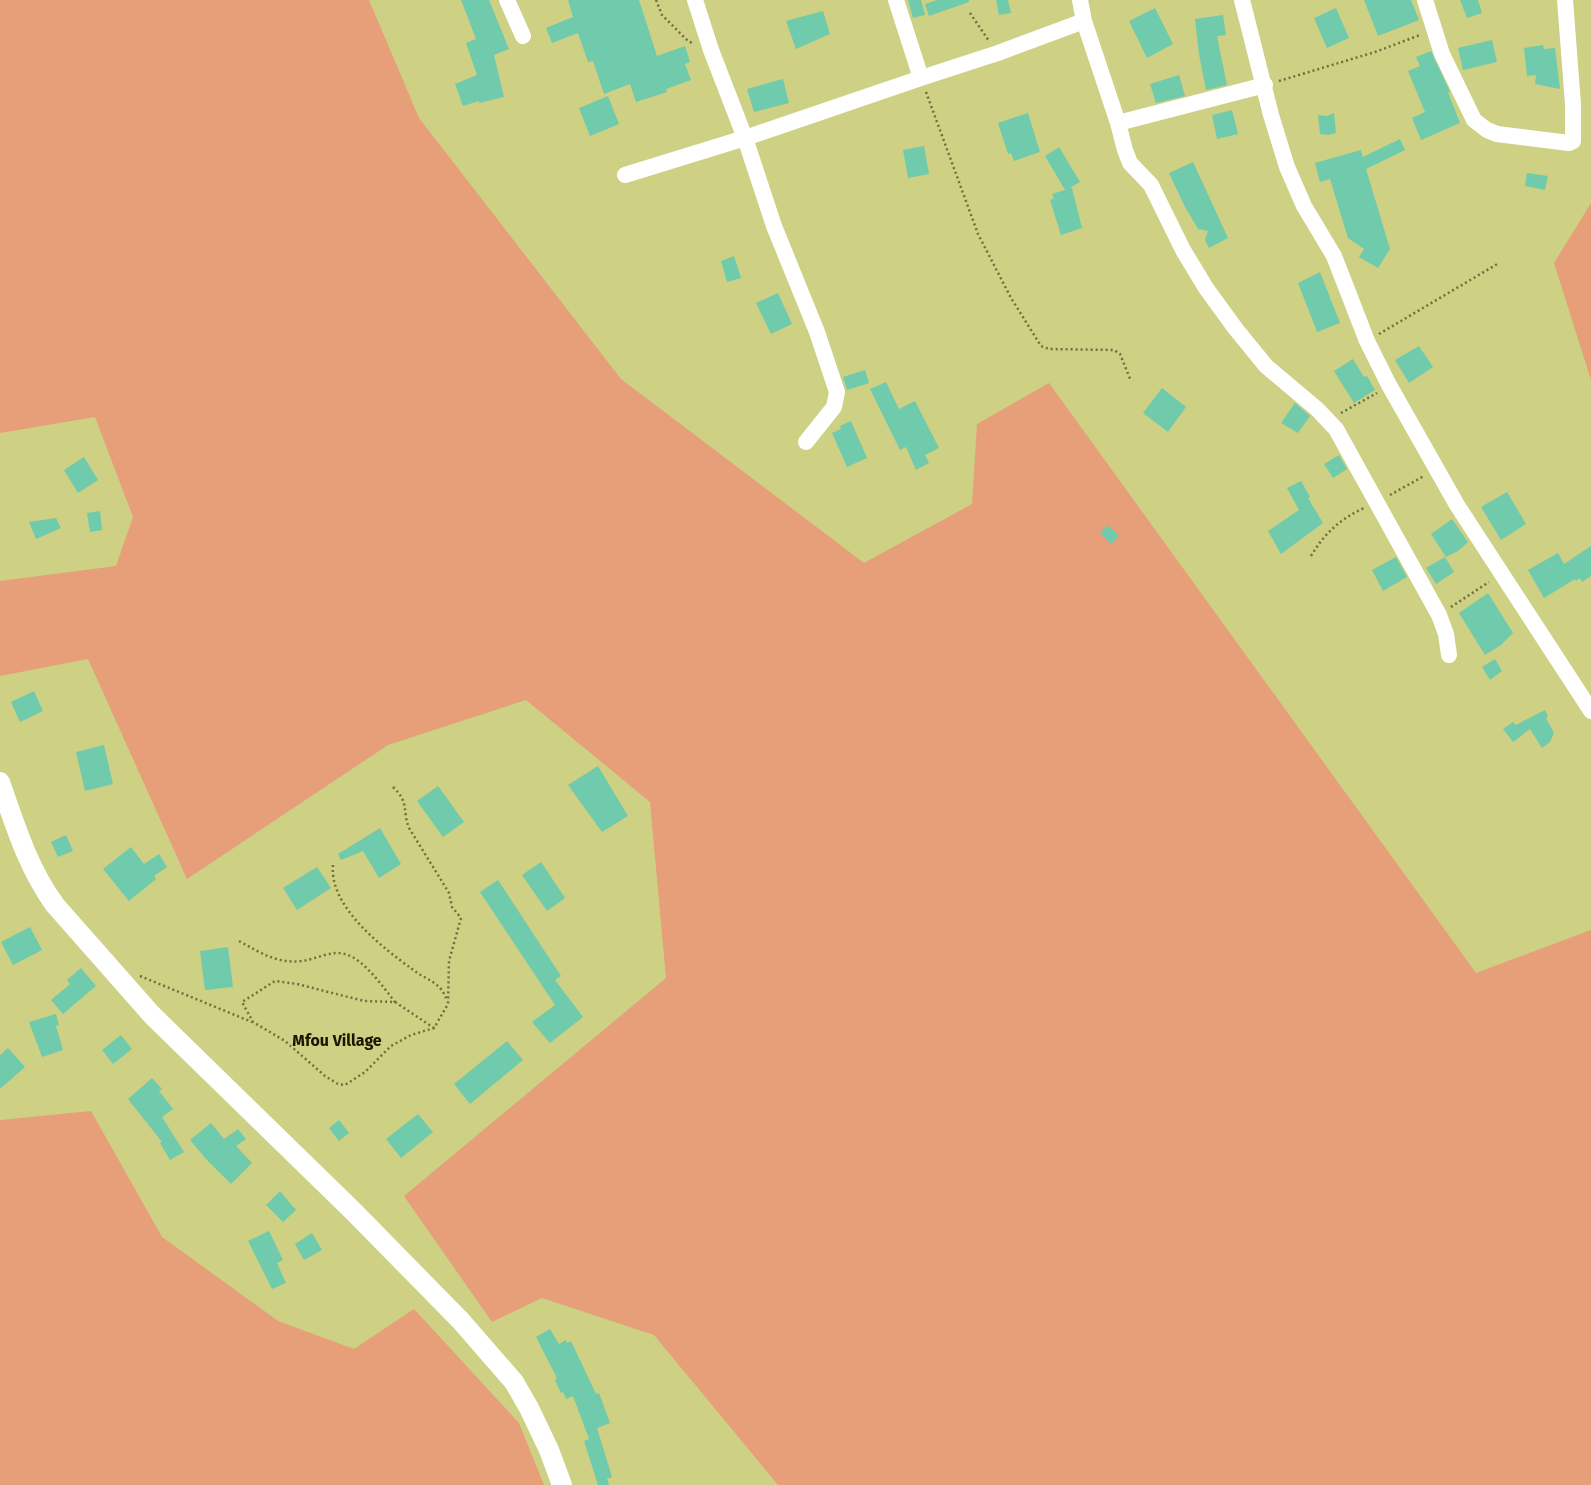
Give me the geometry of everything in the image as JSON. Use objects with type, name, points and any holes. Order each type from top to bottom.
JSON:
[{"type":"main road","points":[[0,782],[20,840],[43,889],[152,1015],[354,1212],[461,1320],[514,1382],[529,1408],[549,1450],[562,1485]]},
{"type":"street","points":[[508,0],[523,36]]},
{"type":"street","points":[[695,0],[711,50],[745,138],[774,226],[817,332],[837,392],[834,407],[806,442]]},
{"type":"street","points":[[896,0],[922,78]]},
{"type":"street","points":[[1080,0],[1084,21],[1130,163],[1151,185],[1184,250],[1214,299],[1235,328],[1266,366],[1329,421],[1339,436],[1439,615],[1446,634],[1449,655]]},
{"type":"street","points":[[1242,0],[1265,85],[1271,114],[1292,180],[1304,206],[1334,256],[1367,341],[1389,385],[1457,505],[1591,711]]},
{"type":"street","points":[[1425,0],[1434,30],[1466,106],[1474,120],[1487,130],[1497,134],[1569,143],[1573,141],[1573,104],[1565,0]]},
{"type":"street","points":[[625,175],[745,138],[998,53],[1084,21]]},
{"type":"street","points":[[1118,124],[1265,85]]},
{"type":"path","points":[[656,0],[662,15],[688,41],[711,50]]},
{"type":"path","points":[[970,13],[998,53]]},
{"type":"path","points":[[1265,85],[1375,52],[1434,30]]},
{"type":"path","points":[[922,78],[978,234],[1011,298],[1041,346],[1049,349],[1114,350],[1120,354],[1131,381]]},
{"type":"path","points":[[1367,341],[1500,263]]},
{"type":"path","points":[[1329,421],[1389,385]]},
{"type":"path","points":[[1439,615],[1501,574]]},
{"type":"path","points":[[117,975],[137,974],[253,1022],[285,1041],[325,1076],[338,1084],[345,1085],[365,1072],[391,1046],[411,1035],[434,1028],[448,1004],[449,960],[461,918],[452,907],[449,893],[409,828],[406,821],[406,806],[399,792],[393,787]]},
{"type":"path","points":[[333,865],[333,872],[342,901],[350,914],[372,936],[413,970],[439,985],[444,991],[448,1004]]},
{"type":"path","points":[[239,941],[272,959],[279,960],[302,961],[339,953],[346,954],[371,972],[395,1002],[434,1028]]},
{"type":"path","points":[[253,1022],[242,1002],[275,981],[297,984],[364,1001],[395,1002]]},
{"type":"shaded area","points":[[0,0],[369,0],[419,118],[621,379],[864,563],[972,504],[977,424],[1049,383],[1476,973],[1591,930],[1591,1485],[778,1485],[654,1335],[542,1298],[492,1322],[404,1196],[666,978],[650,802],[526,700],[388,745],[187,879],[88,659],[0,676],[0,581],[116,566],[133,517],[95,417],[0,433]]},
{"type":"shaded area","points":[[1591,203],[1591,380],[1554,263]]},
{"type":"shaded area","points":[[91,1111],[162,1237],[278,1321],[354,1349],[414,1309],[519,1423],[544,1485],[0,1485],[0,1120]]},
{"type":"building","points":[[461,0],[489,0],[509,49],[494,55],[504,97],[479,103],[479,101],[463,106],[455,84],[477,75],[466,43],[476,39]]},
{"type":"building","points":[[568,0],[639,0],[657,56],[685,46],[690,62],[685,64],[691,80],[666,89],[667,92],[636,102],[630,84],[604,94],[593,61],[588,62],[578,33],[552,43],[546,28],[573,17]]},
{"type":"building","points":[[908,0],[921,0],[925,15],[913,18]]},
{"type":"building","points":[[937,0],[969,0],[969,2],[929,16],[925,4]]},
{"type":"building","points":[[996,0],[1008,0],[1011,13],[999,15]]},
{"type":"building","points":[[1364,0],[1411,0],[1419,20],[1378,36]]},
{"type":"building","points":[[1460,0],[1478,0],[1482,13],[1467,18]]},
{"type":"building","points":[[1155,8],[1173,44],[1147,58],[1129,21]]},
{"type":"building","points":[[1336,8],[1349,38],[1327,48],[1314,18]]},
{"type":"building","points":[[823,11],[830,34],[796,49],[786,21]]},
{"type":"building","points":[[1223,15],[1226,35],[1217,36],[1227,85],[1206,90],[1199,54],[1195,19]]},
{"type":"building","points":[[1492,40],[1497,62],[1463,70],[1458,48]]},
{"type":"building","points":[[1543,45],[1544,49],[1555,48],[1560,89],[1535,84],[1536,75],[1527,76],[1524,48]]},
{"type":"building","points":[[1431,51],[1450,92],[1448,92],[1460,123],[1421,140],[1412,118],[1425,112],[1408,71],[1420,66],[1416,57]]},
{"type":"building","points":[[1179,75],[1185,96],[1156,103],[1150,84]]},
{"type":"building","points":[[783,79],[789,103],[754,112],[747,89]]},
{"type":"building","points":[[608,96],[619,124],[590,136],[579,108]]},
{"type":"building","points":[[1232,110],[1238,134],[1217,139],[1212,115]]},
{"type":"building","points":[[1028,113],[1040,152],[1014,161],[1011,153],[1008,154],[998,123]]},
{"type":"building","points":[[1334,113],[1336,133],[1328,135],[1320,134],[1318,115],[1327,116]]},
{"type":"building","points":[[1400,139],[1405,150],[1366,169],[1390,249],[1378,268],[1359,257],[1364,249],[1348,238],[1330,179],[1320,182],[1315,163],[1361,150],[1363,157]]},
{"type":"building","points":[[924,146],[929,174],[908,178],[903,150]]},
{"type":"building","points":[[1059,147],[1080,182],[1070,188],[1072,188],[1082,228],[1061,235],[1050,200],[1054,199],[1052,194],[1065,190],[1045,156]]},
{"type":"building","points":[[1193,162],[1228,238],[1209,248],[1205,240],[1208,231],[1198,229],[1184,205],[1169,173]]},
{"type":"building","points":[[1527,173],[1548,176],[1545,190],[1525,186]]},
{"type":"building","points":[[734,256],[741,278],[727,282],[721,261]]},
{"type":"building","points":[[1320,272],[1340,323],[1317,332],[1298,283]]},
{"type":"building","points":[[778,293],[792,324],[771,334],[756,303]]},
{"type":"building","points":[[1419,346],[1433,367],[1409,383],[1395,360]]},
{"type":"building","points":[[1353,359],[1364,377],[1367,376],[1375,390],[1354,403],[1334,371]]},
{"type":"building","points":[[865,370],[869,383],[847,390],[843,377]]},
{"type":"building","points":[[886,382],[899,409],[915,401],[939,448],[925,455],[929,463],[916,470],[906,447],[900,450],[870,389]]},
{"type":"building","points":[[1162,388],[1186,407],[1168,432],[1143,413]]},
{"type":"building","points":[[1295,403],[1310,416],[1298,433],[1281,423]]},
{"type":"building","points":[[851,421],[867,458],[847,467],[832,433],[841,429],[840,426]]},
{"type":"building","points":[[1339,455],[1347,469],[1333,478],[1324,464]]},
{"type":"building","points":[[84,457],[98,480],[78,493],[64,470]]},
{"type":"building","points":[[1301,481],[1310,497],[1308,498],[1323,523],[1281,554],[1268,531],[1299,510],[1287,488]]},
{"type":"building","points":[[1507,492],[1526,524],[1501,540],[1481,507]]},
{"type":"building","points":[[100,511],[102,530],[90,532],[87,513]]},
{"type":"building","points":[[56,518],[61,528],[36,539],[29,522]]},
{"type":"building","points":[[1452,519],[1468,542],[1458,551],[1446,557],[1431,534]]},
{"type":"building","points":[[1108,525],[1119,536],[1111,544],[1100,533]]},
{"type":"building","points":[[1591,546],[1591,576],[1582,582],[1580,578],[1576,581],[1575,579],[1544,598],[1528,570],[1558,553],[1564,564]]},
{"type":"building","points":[[1396,557],[1407,577],[1383,591],[1372,570]]},
{"type":"building","points":[[1445,557],[1454,572],[1436,584],[1426,568]]},
{"type":"building","points":[[1488,593],[1513,633],[1501,645],[1485,655],[1459,613]]},
{"type":"building","points":[[1495,659],[1502,671],[1490,680],[1482,667]]},
{"type":"building","points":[[34,691],[43,711],[20,722],[11,702]]},
{"type":"building","points":[[1545,710],[1548,716],[1546,718],[1554,733],[1550,742],[1542,748],[1530,729],[1513,742],[1503,729],[1513,722],[1516,725]]},
{"type":"building","points":[[104,745],[113,784],[85,791],[76,752]]},
{"type":"building","points":[[598,766],[628,816],[602,832],[568,785]]},
{"type":"building","points":[[438,786],[464,822],[443,837],[417,801]]},
{"type":"building","points":[[380,828],[401,864],[379,878],[363,851],[341,860],[338,854]]},
{"type":"building","points":[[66,835],[73,851],[58,857],[51,842]]},
{"type":"building","points":[[131,847],[144,864],[159,854],[167,867],[154,876],[156,879],[129,901],[103,869]]},
{"type":"building","points":[[541,862],[565,898],[547,911],[522,875]]},
{"type":"building","points":[[317,867],[331,888],[297,910],[283,888]]},
{"type":"building","points":[[498,880],[561,976],[555,980],[583,1017],[550,1043],[532,1022],[555,1005],[480,892]]},
{"type":"building","points":[[30,927],[42,950],[13,965],[1,942]]},
{"type":"building","points":[[228,947],[233,987],[205,990],[200,951]]},
{"type":"building","points":[[81,968],[96,986],[63,1014],[51,1000],[70,984],[67,980]]},
{"type":"building","points":[[56,1014],[59,1025],[56,1026],[63,1050],[42,1057],[29,1022]]},
{"type":"building","points":[[121,1035],[132,1049],[113,1064],[102,1050]]},
{"type":"building","points":[[507,1041],[523,1060],[470,1104],[454,1084]]},
{"type":"building","points":[[8,1048],[25,1067],[0,1089],[0,1055]]},
{"type":"building","points":[[152,1078],[162,1089],[159,1091],[173,1109],[162,1117],[184,1152],[170,1160],[160,1143],[162,1142],[128,1099]]},
{"type":"building","points":[[418,1114],[433,1132],[401,1158],[386,1139]]},
{"type":"building","points":[[339,1120],[349,1133],[339,1141],[329,1128]]},
{"type":"building","points":[[211,1123],[224,1139],[238,1129],[246,1139],[236,1146],[252,1163],[231,1184],[206,1159],[190,1140]]},
{"type":"building","points":[[280,1191],[296,1210],[283,1222],[266,1205]]},
{"type":"building","points":[[269,1231],[283,1260],[277,1263],[286,1283],[272,1289],[248,1241]]},
{"type":"building","points":[[312,1233],[322,1250],[304,1260],[295,1244]]},
{"type":"building","points":[[550,1329],[559,1344],[566,1340],[567,1343],[571,1341],[596,1394],[599,1393],[610,1423],[597,1428],[612,1477],[607,1479],[609,1485],[598,1485],[584,1441],[589,1439],[573,1396],[566,1399],[563,1392],[561,1393],[555,1380],[557,1378],[536,1337]]},
{"type":"district","name":"Mfou Village","points":[[337,1040]]}]
